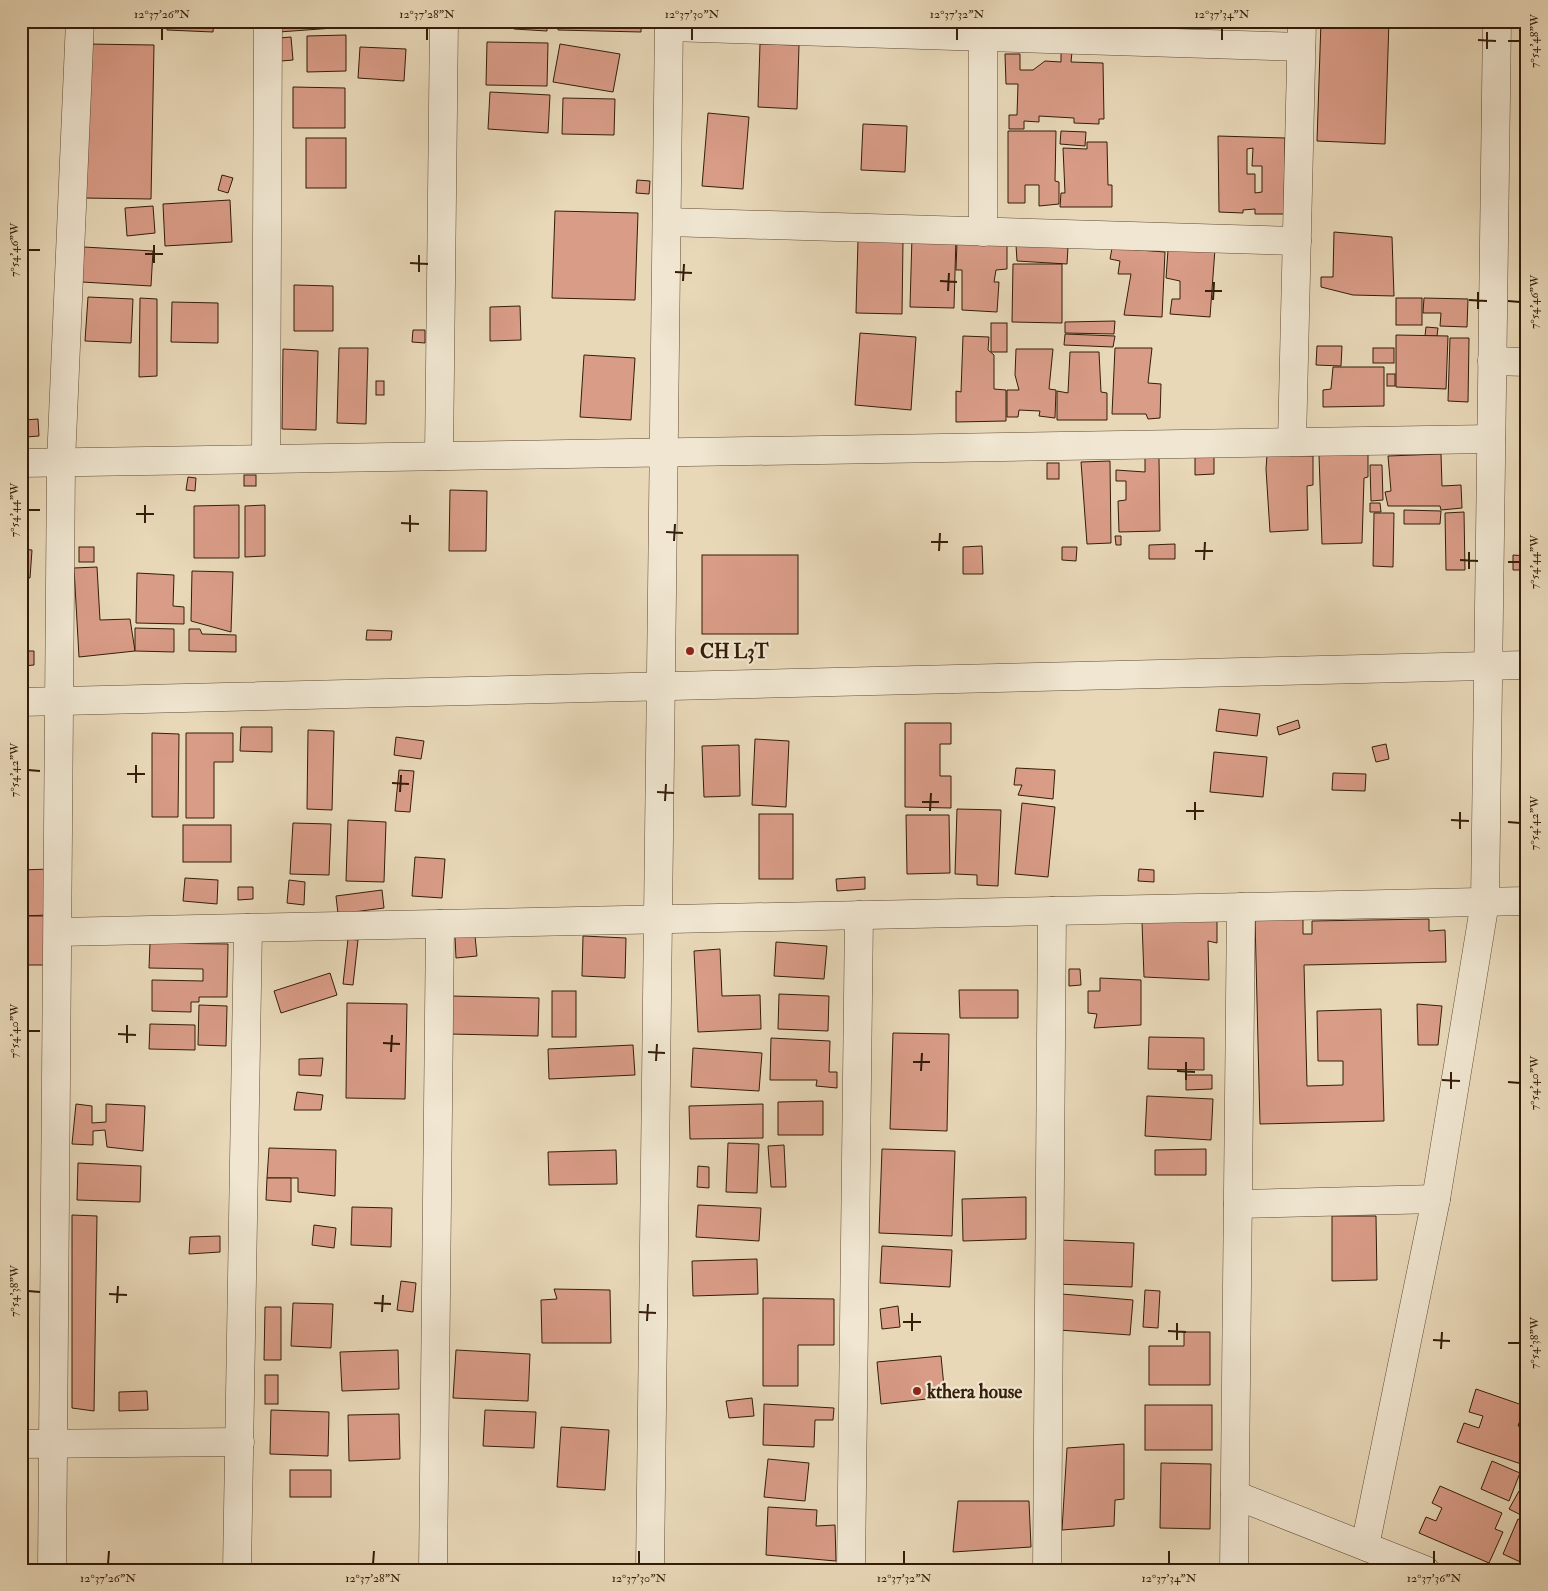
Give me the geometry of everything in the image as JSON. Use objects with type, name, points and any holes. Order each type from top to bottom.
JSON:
[{"type":"street","points":[[52,1570],[62,462],[80,21]]},
{"type":"street","points":[[266,458],[268,21]]},
{"type":"street","points":[[439,456],[444,21]]},
{"type":"street","points":[[1365,1546],[1436,1198],[1485,902],[1497,21]]},
{"type":"street","points":[[650,1570],[669,24],[871,27],[983,37],[1301,34],[1292,442]]},
{"type":"street","points":[[983,37],[983,232]]},
{"type":"street","points":[[667,222],[1297,241]]},
{"type":"street","points":[[1492,361],[1527,362]]},
{"type":"street","points":[[21,463],[1491,439]]},
{"type":"street","points":[[21,702],[1527,665]]},
{"type":"street","points":[[58,932],[1527,901]]},
{"type":"street","points":[[1234,1570],[1241,907]]},
{"type":"street","points":[[1046,1570],[1052,911]]},
{"type":"street","points":[[851,1570],[859,915]]},
{"type":"street","points":[[433,1570],[440,924]]},
{"type":"street","points":[[237,1570],[248,928]]},
{"type":"street","points":[[1238,1204],[1436,1198]]},
{"type":"street","points":[[21,1444],[240,1442]]},
{"type":"street","points":[[1235,1495],[1425,1570]]},
{"type":"building","points":[[21,21],[46,21],[46,25],[21,26]]},
{"type":"building","points":[[168,21],[214,21],[213,32],[167,30]]},
{"type":"building","points":[[278,21],[346,21],[347,27],[279,32]]},
{"type":"building","points":[[514,21],[547,21],[547,31],[514,29]]},
{"type":"building","points":[[558,21],[641,21],[641,32],[558,30]]},
{"type":"building","points":[[1321,21],[1389,21],[1385,144],[1317,141]]},
{"type":"building","points":[[346,35],[346,71],[307,72],[307,36]]},
{"type":"building","points":[[291,37],[293,60],[281,61],[279,38]]},
{"type":"building","points":[[487,42],[548,43],[547,86],[486,85]]},
{"type":"building","points":[[86,44],[154,45],[151,199],[83,198]]},
{"type":"building","points":[[560,44],[620,54],[613,92],[553,82]]},
{"type":"building","points":[[760,44],[799,45],[797,109],[758,107]]},
{"type":"building","points":[[360,47],[406,49],[404,81],[358,78]]},
{"type":"building","points":[[1061,51],[1072,52],[1071,62],[1103,63],[1104,119],[1099,119],[1099,124],[1074,123],[1074,118],[1039,116],[1039,122],[1024,121],[1024,129],[1009,129],[1009,115],[1017,115],[1018,84],[1006,84],[1005,54],[1020,54],[1020,70],[1033,70],[1045,61],[1061,62]]},
{"type":"building","points":[[293,87],[345,88],[345,128],[293,128]]},
{"type":"building","points":[[490,92],[550,95],[548,133],[488,129]]},
{"type":"building","points":[[563,98],[615,99],[614,135],[562,134]]},
{"type":"building","points":[[708,113],[749,117],[743,189],[702,186]]},
{"type":"building","points":[[863,124],[907,126],[905,172],[861,170]]},
{"type":"building","points":[[1008,131],[1056,131],[1055,181],[1059,182],[1059,204],[1039,206],[1039,185],[1025,185],[1025,203],[1008,203]]},
{"type":"building","points":[[1061,131],[1086,132],[1085,146],[1060,144]]},
{"type":"building","points":[[1218,136],[1285,138],[1284,214],[1255,214],[1255,209],[1243,210],[1243,213],[1219,212]],"holes":[[[1253,148],[1252,166],[1262,166],[1262,192],[1255,193],[1255,174],[1247,174],[1247,149]]]},
{"type":"building","points":[[306,138],[346,138],[346,188],[306,188]]},
{"type":"building","points":[[1087,142],[1107,142],[1108,185],[1112,185],[1112,207],[1060,207],[1061,193],[1065,193],[1063,148],[1087,149]]},
{"type":"building","points":[[222,175],[233,178],[228,193],[218,190]]},
{"type":"building","points":[[637,180],[650,181],[649,194],[636,193]]},
{"type":"building","points":[[230,200],[232,242],[165,246],[163,204]]},
{"type":"building","points":[[153,206],[155,233],[127,236],[125,208]]},
{"type":"building","points":[[555,211],[638,213],[635,300],[552,298]]},
{"type":"building","points":[[1334,232],[1392,237],[1394,296],[1353,295],[1321,287],[1321,277],[1333,277]]},
{"type":"building","points":[[912,236],[956,237],[954,308],[910,307]]},
{"type":"building","points":[[858,240],[903,241],[902,314],[856,313]]},
{"type":"building","points":[[957,241],[1007,244],[1007,269],[996,270],[994,282],[999,282],[997,312],[962,310],[962,270],[956,270]]},
{"type":"building","points":[[1016,245],[1068,247],[1067,264],[1017,261]]},
{"type":"building","points":[[84,247],[153,251],[151,286],[82,282]]},
{"type":"building","points":[[1112,248],[1165,252],[1162,317],[1124,315],[1131,274],[1118,274],[1120,261],[1110,259]]},
{"type":"building","points":[[1215,249],[1210,317],[1170,314],[1172,299],[1180,299],[1180,281],[1166,278],[1168,250]]},
{"type":"building","points":[[1013,264],[1062,264],[1062,323],[1012,322]]},
{"type":"building","points":[[294,285],[333,286],[333,331],[294,331]]},
{"type":"building","points":[[88,297],[133,299],[131,343],[85,341]]},
{"type":"building","points":[[140,298],[157,299],[157,376],[139,377]]},
{"type":"building","points":[[1396,298],[1422,298],[1422,325],[1396,325]]},
{"type":"building","points":[[1424,298],[1468,299],[1467,327],[1440,326],[1441,313],[1423,313]]},
{"type":"building","points":[[172,302],[218,303],[218,343],[171,342]]},
{"type":"building","points":[[520,306],[521,340],[490,341],[490,307]]},
{"type":"building","points":[[1115,321],[1114,334],[1065,333],[1065,322]]},
{"type":"building","points":[[991,323],[1007,323],[1007,352],[991,352]]},
{"type":"building","points":[[1426,327],[1438,328],[1437,336],[1425,336]]},
{"type":"building","points":[[413,330],[425,330],[425,343],[412,342]]},
{"type":"building","points":[[860,333],[916,337],[911,410],[855,405]]},
{"type":"building","points":[[1065,334],[1115,336],[1113,347],[1064,345]]},
{"type":"building","points":[[1396,335],[1448,336],[1446,389],[1396,387]]},
{"type":"building","points":[[963,336],[989,337],[988,350],[994,355],[994,389],[1006,390],[1006,421],[956,422],[956,391],[961,392]]},
{"type":"building","points":[[1450,338],[1469,338],[1468,402],[1448,401]]},
{"type":"building","points":[[1317,346],[1342,346],[1341,366],[1316,365]]},
{"type":"building","points":[[339,348],[368,348],[366,424],[337,423]]},
{"type":"building","points":[[1115,348],[1152,348],[1148,383],[1161,384],[1160,418],[1148,419],[1146,414],[1112,414]]},
{"type":"building","points":[[1373,348],[1394,348],[1394,363],[1373,363]]},
{"type":"building","points":[[283,349],[318,351],[316,430],[282,429]]},
{"type":"building","points":[[1016,349],[1053,349],[1049,389],[1056,390],[1055,418],[1039,416],[1040,411],[1019,410],[1018,417],[1007,417],[1007,390],[1019,390],[1015,375]]},
{"type":"building","points":[[1070,352],[1099,352],[1101,392],[1107,393],[1107,420],[1057,420],[1057,391],[1068,393]]},
{"type":"building","points":[[584,355],[635,358],[631,420],[580,417]]},
{"type":"building","points":[[1333,367],[1384,367],[1384,406],[1323,407],[1323,390],[1331,389]]},
{"type":"building","points":[[1387,374],[1395,374],[1395,386],[1387,386]]},
{"type":"building","points":[[376,381],[384,381],[384,395],[376,395]]},
{"type":"building","points":[[38,419],[39,436],[26,437],[25,420]]},
{"type":"building","points":[[1368,451],[1368,477],[1364,478],[1362,543],[1322,544],[1319,455]]},
{"type":"building","points":[[1441,454],[1442,486],[1461,485],[1462,508],[1441,510],[1440,506],[1388,506],[1385,492],[1391,491],[1388,456]]},
{"type":"building","points":[[1214,455],[1214,474],[1195,475],[1195,456]]},
{"type":"building","points":[[1267,455],[1313,456],[1313,485],[1307,486],[1308,530],[1270,532],[1266,469]]},
{"type":"building","points":[[1145,458],[1159,458],[1160,531],[1119,532],[1118,501],[1126,500],[1126,481],[1116,481],[1116,470],[1145,472]]},
{"type":"building","points":[[1110,461],[1111,543],[1087,544],[1081,462]]},
{"type":"building","points":[[1047,463],[1059,463],[1059,479],[1047,479]]},
{"type":"building","points":[[1370,465],[1382,465],[1383,500],[1371,501]]},
{"type":"building","points":[[244,475],[256,475],[256,486],[244,486]]},
{"type":"building","points":[[188,477],[196,478],[195,491],[186,490]]},
{"type":"building","points":[[450,490],[487,491],[486,551],[449,551]]},
{"type":"building","points":[[1370,503],[1380,503],[1381,512],[1370,512]]},
{"type":"building","points":[[239,505],[239,558],[194,558],[194,506]]},
{"type":"building","points":[[265,505],[265,556],[245,557],[245,506]]},
{"type":"building","points":[[1404,510],[1441,511],[1440,524],[1404,524]]},
{"type":"building","points":[[1464,512],[1465,570],[1446,570],[1445,513]]},
{"type":"building","points":[[1374,513],[1394,513],[1393,567],[1373,566]]},
{"type":"building","points":[[1115,536],[1121,536],[1121,545],[1116,545]]},
{"type":"building","points":[[1175,544],[1175,559],[1149,559],[1149,545]]},
{"type":"building","points":[[982,546],[983,574],[963,574],[963,547]]},
{"type":"building","points":[[79,547],[94,547],[94,562],[79,562]]},
{"type":"building","points":[[1062,547],[1077,547],[1076,561],[1062,560]]},
{"type":"building","points":[[21,549],[32,550],[30,578],[21,577]]},
{"type":"building","points":[[702,555],[798,555],[798,634],[702,634]]},
{"type":"building","points":[[1513,555],[1527,556],[1527,570],[1513,570]]},
{"type":"building","points":[[97,567],[100,620],[130,619],[135,651],[79,657],[74,568]]},
{"type":"building","points":[[192,571],[233,572],[231,632],[191,621]]},
{"type":"building","points":[[137,573],[174,575],[173,606],[184,607],[184,624],[136,623]]},
{"type":"building","points":[[135,628],[174,629],[174,652],[135,651]]},
{"type":"building","points":[[189,629],[200,629],[202,634],[236,635],[236,652],[189,651]]},
{"type":"building","points":[[367,630],[392,631],[391,640],[366,640]]},
{"type":"building","points":[[23,651],[34,651],[34,665],[23,666]]},
{"type":"building","points":[[1219,709],[1260,714],[1257,736],[1216,731]]},
{"type":"building","points":[[1298,720],[1300,728],[1279,735],[1277,727]]},
{"type":"building","points":[[905,723],[951,723],[951,744],[940,744],[940,776],[951,776],[951,808],[905,807]]},
{"type":"building","points":[[241,727],[272,727],[272,752],[240,751]]},
{"type":"building","points":[[308,730],[334,731],[332,810],[307,809]]},
{"type":"building","points":[[152,733],[179,734],[178,817],[152,817]]},
{"type":"building","points":[[186,733],[233,733],[233,762],[214,762],[214,818],[186,818]]},
{"type":"building","points":[[396,737],[424,741],[421,759],[394,755]]},
{"type":"building","points":[[755,739],[789,741],[786,807],[752,805]]},
{"type":"building","points":[[1386,744],[1389,759],[1376,762],[1372,747]]},
{"type":"building","points":[[739,745],[740,796],[704,797],[702,746]]},
{"type":"building","points":[[1214,752],[1267,757],[1263,797],[1210,792]]},
{"type":"building","points":[[1016,768],[1055,770],[1053,799],[1018,795],[1022,785],[1014,785]]},
{"type":"building","points":[[399,770],[414,771],[410,812],[395,811]]},
{"type":"building","points":[[1333,773],[1366,774],[1365,791],[1332,790]]},
{"type":"building","points":[[1022,803],[1055,807],[1048,877],[1015,874]]},
{"type":"building","points":[[21,804],[26,804],[26,825],[21,824]]},
{"type":"building","points":[[957,809],[1001,810],[998,886],[977,885],[977,875],[955,874]]},
{"type":"building","points":[[759,814],[793,814],[793,879],[759,879]]},
{"type":"building","points":[[906,815],[949,815],[950,873],[907,874]]},
{"type":"building","points":[[348,820],[386,822],[384,882],[346,881]]},
{"type":"building","points":[[293,823],[331,824],[329,875],[290,874]]},
{"type":"building","points":[[183,825],[231,825],[231,862],[183,862]]},
{"type":"building","points":[[415,857],[445,859],[442,898],[412,896]]},
{"type":"building","points":[[50,869],[49,915],[21,916],[21,870]]},
{"type":"building","points":[[1139,869],[1154,870],[1154,882],[1138,881]]},
{"type":"building","points":[[865,877],[865,889],[837,891],[836,879]]},
{"type":"building","points":[[185,878],[218,880],[217,904],[183,901]]},
{"type":"building","points":[[289,880],[305,882],[304,905],[287,903]]},
{"type":"building","points":[[238,887],[253,887],[253,899],[238,900]]},
{"type":"building","points":[[382,890],[384,908],[338,914],[336,896]]},
{"type":"building","points":[[21,916],[49,916],[50,965],[21,965]]},
{"type":"building","points":[[1303,918],[1303,934],[1312,934],[1312,921],[1429,919],[1429,931],[1445,930],[1446,962],[1304,965],[1307,1086],[1343,1085],[1343,1061],[1318,1061],[1317,1011],[1381,1009],[1384,1121],[1260,1124],[1255,919]]},
{"type":"building","points":[[1217,921],[1217,943],[1208,941],[1209,980],[1144,977],[1142,922]]},
{"type":"building","points":[[475,936],[477,956],[456,958],[455,937]]},
{"type":"building","points":[[583,936],[626,938],[625,978],[582,976]]},
{"type":"building","points":[[348,939],[358,940],[353,985],[343,984]]},
{"type":"building","points":[[776,942],[827,946],[824,979],[774,976]]},
{"type":"building","points":[[150,943],[228,944],[227,997],[199,997],[199,1002],[191,1002],[191,1012],[152,1011],[152,980],[203,981],[203,969],[149,968]]},
{"type":"building","points":[[720,949],[722,996],[760,995],[761,1029],[698,1032],[694,951]]},
{"type":"building","points":[[1069,969],[1080,969],[1081,985],[1069,986]]},
{"type":"building","points":[[330,973],[337,995],[281,1013],[274,991]]},
{"type":"building","points":[[1100,978],[1141,980],[1141,1025],[1094,1028],[1097,1014],[1088,1013],[1088,991],[1100,991]]},
{"type":"building","points":[[959,990],[1018,990],[1018,1018],[960,1018]]},
{"type":"building","points":[[552,991],[576,991],[576,1037],[552,1037]]},
{"type":"building","points":[[779,994],[829,996],[828,1031],[778,1029]]},
{"type":"building","points":[[451,996],[539,998],[538,1036],[450,1034]]},
{"type":"building","points":[[347,1003],[407,1004],[405,1099],[346,1098]]},
{"type":"building","points":[[1417,1004],[1442,1006],[1438,1045],[1418,1045]]},
{"type":"building","points":[[199,1005],[227,1006],[226,1046],[198,1045]]},
{"type":"building","points":[[150,1024],[195,1025],[195,1050],[149,1049]]},
{"type":"building","points":[[893,1033],[949,1034],[947,1131],[890,1129]]},
{"type":"building","points":[[1149,1037],[1204,1038],[1204,1070],[1148,1069]]},
{"type":"building","points":[[771,1038],[830,1041],[829,1072],[837,1072],[837,1088],[816,1086],[817,1080],[770,1080]]},
{"type":"building","points":[[633,1045],[635,1075],[549,1079],[548,1049]]},
{"type":"building","points":[[693,1048],[762,1053],[759,1091],[691,1087]]},
{"type":"building","points":[[323,1058],[321,1076],[299,1075],[299,1059]]},
{"type":"building","points":[[1186,1075],[1212,1075],[1212,1089],[1186,1090]]},
{"type":"building","points":[[297,1092],[323,1095],[321,1110],[294,1110]]},
{"type":"building","points":[[1147,1096],[1213,1099],[1211,1140],[1145,1136]]},
{"type":"building","points":[[823,1101],[823,1135],[778,1135],[778,1102]]},
{"type":"building","points":[[76,1104],[92,1106],[92,1123],[106,1122],[106,1104],[145,1106],[143,1151],[107,1147],[105,1130],[93,1131],[93,1145],[72,1144]]},
{"type":"building","points":[[763,1104],[763,1138],[690,1139],[689,1106]]},
{"type":"building","points":[[728,1143],[759,1144],[757,1193],[726,1192]]},
{"type":"building","points":[[784,1145],[786,1187],[771,1187],[768,1146]]},
{"type":"building","points":[[269,1148],[336,1150],[335,1196],[298,1192],[298,1178],[267,1178]]},
{"type":"building","points":[[882,1149],[955,1151],[952,1236],[879,1233]]},
{"type":"building","points":[[1206,1149],[1206,1175],[1155,1175],[1155,1150]]},
{"type":"building","points":[[616,1150],[617,1184],[549,1185],[548,1152]]},
{"type":"building","points":[[78,1163],[141,1166],[140,1202],[77,1200]]},
{"type":"building","points":[[698,1166],[709,1167],[709,1188],[697,1187]]},
{"type":"building","points":[[267,1178],[291,1178],[291,1202],[266,1200]]},
{"type":"building","points":[[1026,1197],[1026,1239],[963,1241],[962,1199]]},
{"type":"building","points":[[698,1205],[761,1208],[759,1241],[696,1237]]},
{"type":"building","points":[[352,1207],[392,1208],[391,1247],[351,1245]]},
{"type":"building","points":[[72,1215],[97,1216],[94,1411],[72,1408]]},
{"type":"building","points":[[1332,1216],[1376,1216],[1377,1280],[1332,1281]]},
{"type":"building","points":[[314,1225],[336,1228],[334,1248],[312,1245]]},
{"type":"building","points":[[220,1236],[220,1252],[189,1254],[190,1237]]},
{"type":"building","points":[[1059,1240],[1134,1243],[1132,1287],[1056,1284]]},
{"type":"building","points":[[882,1246],[952,1250],[950,1287],[880,1283]]},
{"type":"building","points":[[757,1259],[758,1294],[693,1296],[692,1261]]},
{"type":"building","points":[[401,1281],[416,1283],[413,1312],[397,1310]]},
{"type":"building","points":[[554,1289],[610,1290],[611,1343],[542,1343],[541,1300],[557,1299]]},
{"type":"building","points":[[1145,1290],[1160,1291],[1158,1328],[1143,1327]]},
{"type":"building","points":[[1062,1294],[1133,1300],[1130,1335],[1059,1330]]},
{"type":"building","points":[[763,1298],[834,1299],[834,1345],[798,1345],[798,1386],[763,1386]]},
{"type":"building","points":[[293,1303],[333,1304],[331,1348],[291,1346]]},
{"type":"building","points":[[898,1306],[900,1327],[882,1329],[880,1309]]},
{"type":"building","points":[[265,1307],[281,1307],[281,1360],[264,1360]]},
{"type":"building","points":[[1184,1332],[1210,1332],[1210,1385],[1149,1385],[1149,1346],[1184,1346]]},
{"type":"building","points":[[398,1350],[399,1389],[342,1391],[340,1352]]},
{"type":"building","points":[[456,1350],[530,1354],[528,1401],[453,1398]]},
{"type":"building","points":[[941,1356],[945,1397],[881,1404],[877,1362]]},
{"type":"building","points":[[265,1375],[278,1375],[278,1404],[265,1404]]},
{"type":"building","points":[[1476,1389],[1525,1406],[1518,1426],[1527,1429],[1527,1466],[1457,1442],[1464,1423],[1479,1428],[1483,1416],[1469,1412]]},
{"type":"building","points":[[147,1391],[148,1410],[119,1411],[119,1392]]},
{"type":"building","points":[[752,1398],[754,1416],[729,1418],[726,1401]]},
{"type":"building","points":[[764,1404],[834,1408],[833,1420],[815,1420],[814,1447],[763,1445]]},
{"type":"building","points":[[1145,1405],[1212,1405],[1212,1450],[1145,1450]]},
{"type":"building","points":[[271,1410],[329,1412],[328,1456],[270,1454]]},
{"type":"building","points":[[485,1410],[536,1412],[534,1448],[483,1446]]},
{"type":"building","points":[[399,1414],[400,1459],[349,1461],[348,1415]]},
{"type":"building","points":[[561,1427],[609,1430],[605,1490],[557,1487]]},
{"type":"building","points":[[1124,1444],[1124,1499],[1115,1500],[1114,1526],[1062,1530],[1067,1448]]},
{"type":"building","points":[[768,1459],[809,1463],[805,1501],[764,1497]]},
{"type":"building","points":[[1492,1461],[1520,1473],[1509,1501],[1481,1489]]},
{"type":"building","points":[[1161,1463],[1211,1464],[1210,1529],[1160,1528]]},
{"type":"building","points":[[290,1470],[331,1470],[331,1497],[290,1497]]},
{"type":"building","points":[[1440,1486],[1502,1513],[1495,1529],[1503,1532],[1489,1563],[1419,1533],[1426,1517],[1436,1521],[1442,1508],[1432,1503]]},
{"type":"building","points":[[1519,1491],[1527,1495],[1527,1518],[1509,1509]]},
{"type":"building","points":[[958,1501],[1029,1501],[1031,1547],[953,1552]]},
{"type":"building","points":[[768,1507],[817,1510],[816,1526],[835,1525],[836,1561],[766,1555]]},
{"type":"building","points":[[1518,1519],[1527,1523],[1527,1565],[1503,1554]]},
{"type":"building","points":[[1117,1566],[1117,1570],[1075,1570],[1075,1569]]},
{"type":"place","name":"CH L3T","points":[[690,651]]},
{"type":"place","name":"kthera house","points":[[917,1391]]}]
